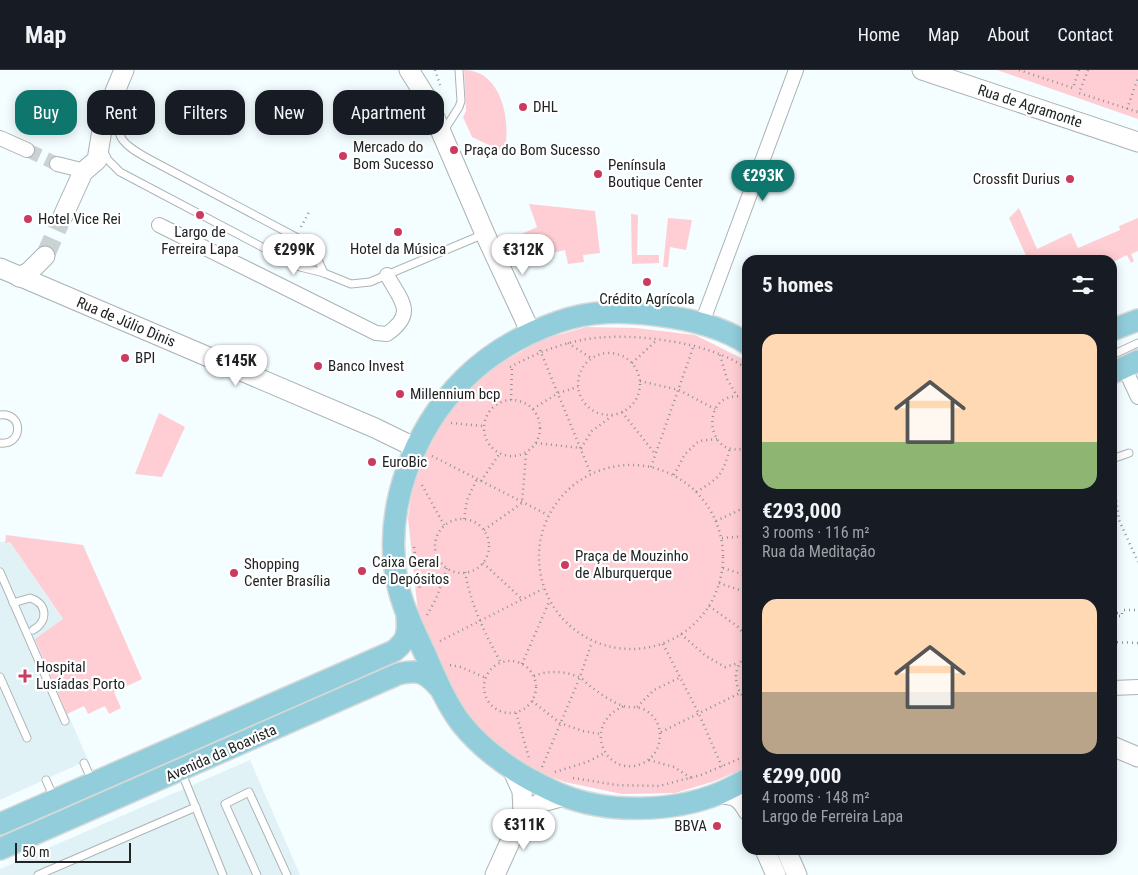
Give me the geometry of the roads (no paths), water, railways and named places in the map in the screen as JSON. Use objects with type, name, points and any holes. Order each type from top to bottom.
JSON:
[{"type":"main road","points":[[115,90],[124,70]]},
{"type":"main road","points":[[409,70],[422,90]]},
{"type":"main road","points":[[420,70],[424,90]]},
{"type":"main road","name":"Rua de Agramonte","points":[[922,70],[1138,142]]},
{"type":"main road","points":[[62,216],[83,172],[97,160],[101,135]]},
{"type":"main road","points":[[442,135],[485,234],[536,342]]},
{"type":"main road","points":[[20,276],[29,272],[45,256]]},
{"type":"main road","name":"Rua de Júlio Dinis","points":[[0,268],[375,428],[424,452]]},
{"type":"main road","points":[[742,340],[702,323],[667,316],[613,311],[567,318],[536,342],[501,349],[465,378],[435,414],[424,452],[403,480],[395,513],[393,548],[397,582],[417,615],[440,688],[457,717],[474,738],[489,752],[567,783],[594,804],[625,808],[657,807],[688,802],[719,794],[742,782]]},
{"type":"main road","points":[[1117,328],[1138,320]]},
{"type":"main road","name":"Avenida da Boavista","points":[[0,824],[394,651],[406,638],[408,630],[417,615]]},
{"type":"main road","name":"Avenida da Boavista","points":[[0,849],[398,674],[411,671],[420,672],[431,678],[440,688]]},
{"type":"main road","points":[[1117,748],[1138,757]]},
{"type":"main road","points":[[495,875],[523,813],[522,791],[531,770]]},
{"type":"main road","points":[[523,813],[542,802],[567,783]]},
{"type":"main road","points":[[719,794],[734,795],[742,800]]},
{"type":"main road","points":[[768,855],[776,875]]},
{"type":"main road","points":[[788,855],[797,875]]},
{"type":"street","points":[[702,323],[796,70]]},
{"type":"street","points":[[0,138],[27,150]]},
{"type":"street","points":[[57,164],[77,169]]},
{"type":"street","points":[[158,225],[376,333],[387,334],[396,327],[403,320],[405,310],[387,275]]},
{"type":"street","points":[[1122,364],[1138,397]]},
{"type":"street","points":[[1117,688],[1138,687]]},
{"type":"lane","points":[[444,131],[461,102],[459,70]]},
{"type":"lane","points":[[120,135],[125,143],[149,159],[311,246],[324,273]]},
{"type":"lane","points":[[100,144],[108,160],[120,172],[300,267],[324,273],[351,284],[370,282],[485,234]]},
{"type":"lane","points":[[1122,364],[1138,343]]},
{"type":"lane","points":[[0,415],[12,417],[18,428],[15,438],[9,442],[0,443]]},
{"type":"lane","points":[[1117,458],[1129,453]]},
{"type":"lane","points":[[0,572],[65,721]]},
{"type":"lane","points":[[14,603],[30,598],[40,602],[44,612],[42,623],[33,630]]},
{"type":"lane","points":[[0,677],[27,738]]},
{"type":"lane","points":[[84,763],[93,784]]},
{"type":"lane","points":[[181,771],[223,875]]},
{"type":"lane","points":[[46,780],[55,800]]},
{"type":"lane","points":[[258,875],[225,804],[249,792],[287,875]]},
{"type":"lane","points":[[38,875],[196,807]]},
{"type":"tunnel","points":[[27,150],[57,164]]},
{"type":"tunnel","points":[[45,256],[63,216]]},
{"type":"place","name":"DHL","points":[[523,107]]},
{"type":"place","name":"Praça do Bom Sucesso","points":[[454,150]]},
{"type":"place","name":"Mercado do Bom Sucesso","points":[[343,156]]},
{"type":"place","name":"Península Boutique Center","points":[[598,174]]},
{"type":"place","name":"Crossfit Durius","points":[[1070,179]]},
{"type":"place","name":"Largo de Ferreira Lapa","points":[[200,215]]},
{"type":"place","name":"Hotel Vice Rei","points":[[28,219]]},
{"type":"place","name":"Hotel da Música","points":[[398,232]]},
{"type":"place","name":"Crédito Agrícola","points":[[647,282]]},
{"type":"place","name":"BPI","points":[[125,358]]},
{"type":"place","name":"Banco Invest","points":[[318,366]]},
{"type":"place","name":"Millennium bcp","points":[[400,394]]},
{"type":"place","name":"EuroBic","points":[[372,462]]},
{"type":"place","name":"Praça de Mouzinho de Alburquerque","points":[[565,565]]},
{"type":"place","name":"Caixa Geral de Depósitos","points":[[362,571]]},
{"type":"place","name":"Shopping Center Brasília","points":[[234,573]]},
{"type":"place","name":"Hospital Lusíadas Porto","points":[[25,676]]},
{"type":"place","name":"BBVA","points":[[717,826]]}]
